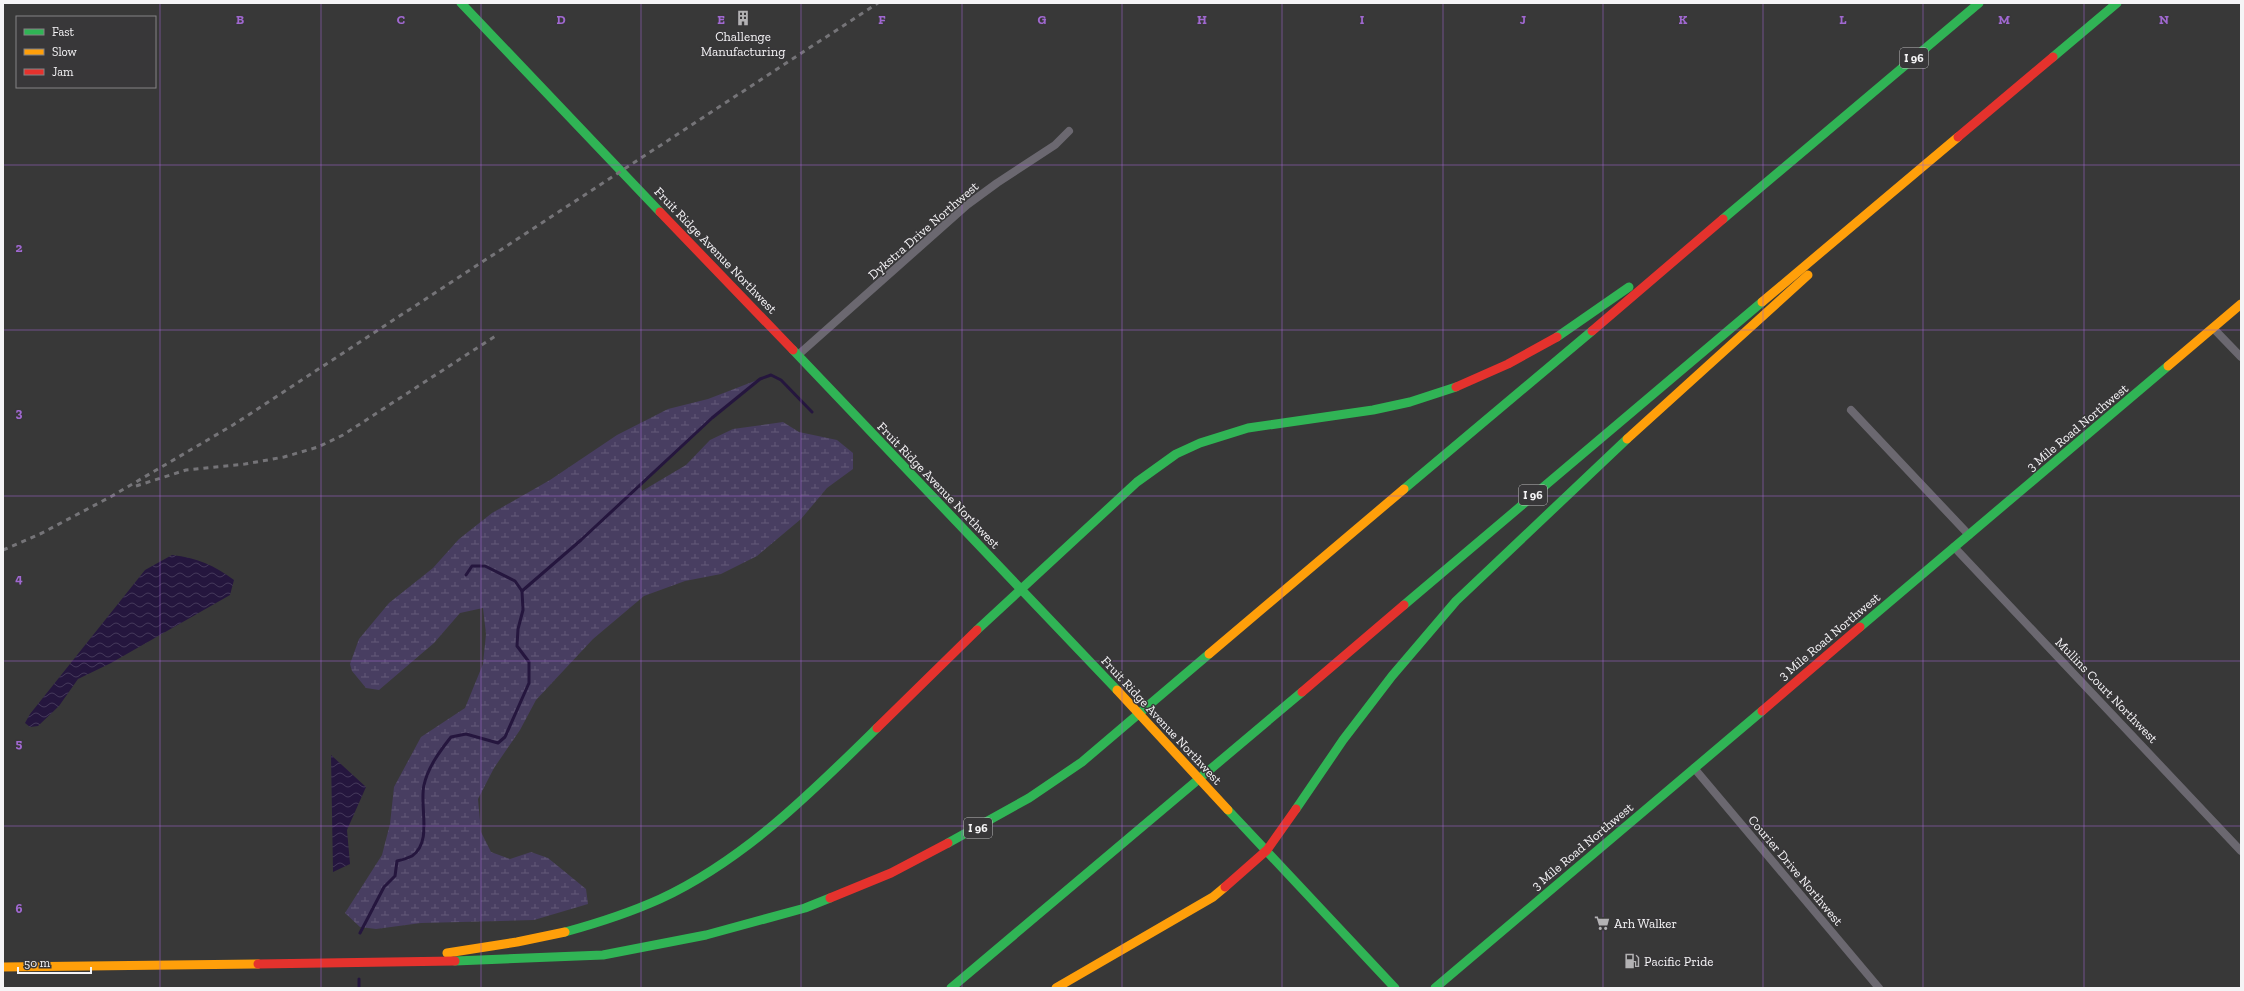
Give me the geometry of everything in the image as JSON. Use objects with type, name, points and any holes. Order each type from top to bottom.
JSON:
[{"type":"main road","name":"Fruit Ridge Avenue Northwest","points":[[461,3],[1117,690],[1395,988]]},
{"type":"main road","name":"I 96","points":[[3,967],[531,959],[603,955],[706,935],[805,908],[891,873],[981,826],[1029,798],[1082,762],[1979,3]]},
{"type":"main road","name":"I 96","points":[[951,988],[2117,3]]},
{"type":"main road","points":[[1056,988],[1214,897],[1267,850],[1290,814],[1383,688],[1424,636],[1456,601],[1624,442],[1984,115]]},
{"type":"main road","points":[[379,962],[493,947],[568,932],[633,911],[679,889],[731,858],[781,818],[856,749],[1020,588],[1141,479],[1175,454],[1228,432],[1251,426],[1374,410],[1410,402],[1493,373],[1526,357],[1586,319],[1750,196]]},
{"type":"main road","name":"3 Mile Road Northwest","points":[[1435,988],[2241,304]]},
{"type":"street","name":"Dykstra Drive Northwest","points":[[798,355],[967,205],[996,183],[1055,145],[1069,131]]},
{"type":"street","points":[[2213,328],[2241,357]]},
{"type":"street","points":[[1851,410],[1969,535]]},
{"type":"street","name":"Mullins Court Northwest","points":[[1954,547],[2241,851]]},
{"type":"street","name":"Courier Drive Northwest","points":[[1694,768],[1879,988]]},
{"type":"green space","points":[[760,379],[712,418],[639,486],[642,491],[686,465],[710,440],[733,429],[783,422],[799,432],[837,440],[853,453],[853,469],[827,488],[801,519],[757,556],[721,574],[685,581],[644,596],[593,639],[536,700],[520,730],[494,768],[478,799],[481,832],[491,852],[510,859],[531,852],[548,858],[586,889],[588,904],[534,920],[421,923],[376,929],[360,927],[345,913],[382,855],[390,824],[394,787],[421,737],[465,708],[483,664],[486,634],[483,608],[460,613],[434,643],[379,690],[366,688],[352,671],[350,664],[359,639],[389,603],[433,568],[459,539],[492,513],[550,480],[617,435],[668,409],[708,399]]},
{"type":"water","points":[[172,555],[197,560],[212,566],[227,575],[234,580],[230,595],[111,663],[78,679],[59,706],[38,726],[30,727],[25,723],[30,714],[145,570]]},
{"type":"water","points":[[331,755],[366,787],[347,830],[350,864],[333,872]]},
{"type":"waterway","points":[[522,591],[581,540],[712,418],[760,379],[771,375],[781,380],[812,412]]},
{"type":"waterway","points":[[360,933],[384,887],[395,876],[397,861],[412,856],[418,850],[422,842],[424,833],[424,785],[428,772],[439,754],[451,737],[466,734],[498,743],[505,737],[529,683],[529,662],[517,646],[518,629],[523,610],[522,591],[515,581],[485,566],[472,566],[466,575]]},
{"type":"waterway","points":[[359,979],[359,988]]},
{"type":"railway","points":[[3,550],[42,533],[112,496],[233,425],[878,3]]},
{"type":"railway","points":[[136,486],[186,470],[245,464],[284,457],[318,447],[343,435],[497,335]]},
{"type":"traffic: fast","points":[[461,3],[660,212]]},
{"type":"traffic: fast","points":[[1723,219],[1979,3]]},
{"type":"traffic: fast","points":[[2053,57],[2117,3]]},
{"type":"traffic: fast","points":[[1557,337],[1629,287]]},
{"type":"traffic: fast","points":[[1404,605],[1762,302]]},
{"type":"traffic: fast","points":[[1404,489],[1592,331]]},
{"type":"traffic: fast","points":[[793,350],[1117,690]]},
{"type":"traffic: fast","points":[[1860,627],[2168,366]]},
{"type":"traffic: fast","points":[[977,630],[1137,482],[1176,454],[1200,443],[1248,428],[1373,410],[1410,402],[1456,387]]},
{"type":"traffic: fast","points":[[1296,809],[1343,740],[1392,676],[1456,601],[1627,439]]},
{"type":"traffic: fast","points":[[948,843],[1029,798],[1082,762],[1209,654]]},
{"type":"traffic: fast","points":[[951,988],[1302,692]]},
{"type":"traffic: fast","points":[[1435,988],[1762,711]]},
{"type":"traffic: fast","points":[[565,932],[613,917],[660,899],[691,883],[720,865],[776,823],[877,728]]},
{"type":"traffic: fast","points":[[1228,810],[1395,988]]},
{"type":"traffic: fast","points":[[455,961],[603,955],[706,935],[805,908],[830,898]]},
{"type":"traffic: slow","points":[[1762,302],[1958,137]]},
{"type":"traffic: slow","points":[[1627,439],[1808,275]]},
{"type":"traffic: slow","points":[[2168,366],[2241,304]]},
{"type":"traffic: slow","points":[[1209,654],[1404,489]]},
{"type":"traffic: slow","points":[[1117,690],[1228,810]]},
{"type":"traffic: slow","points":[[1056,988],[1213,897],[1225,887]]},
{"type":"traffic: slow","points":[[447,953],[517,942],[565,932]]},
{"type":"traffic: slow","points":[[3,967],[258,964]]},
{"type":"traffic: jam","points":[[1958,137],[2053,57]]},
{"type":"traffic: jam","points":[[660,212],[793,350]]},
{"type":"traffic: jam","points":[[1592,331],[1723,219]]},
{"type":"traffic: jam","points":[[1456,387],[1508,364],[1557,337]]},
{"type":"traffic: jam","points":[[1302,692],[1404,605]]},
{"type":"traffic: jam","points":[[1762,711],[1860,627]]},
{"type":"traffic: jam","points":[[877,728],[977,630]]},
{"type":"traffic: jam","points":[[1225,887],[1267,850],[1296,809]]},
{"type":"traffic: jam","points":[[830,898],[891,873],[948,843]]},
{"type":"traffic: jam","points":[[258,964],[455,961]]},
{"type":"place","name":"Challenge Manufacturing","points":[[743,18]]},
{"type":"place","name":"Arh Walker","points":[[1602,923]]},
{"type":"place","name":"Pacific Pride","points":[[1632,961]]}]
